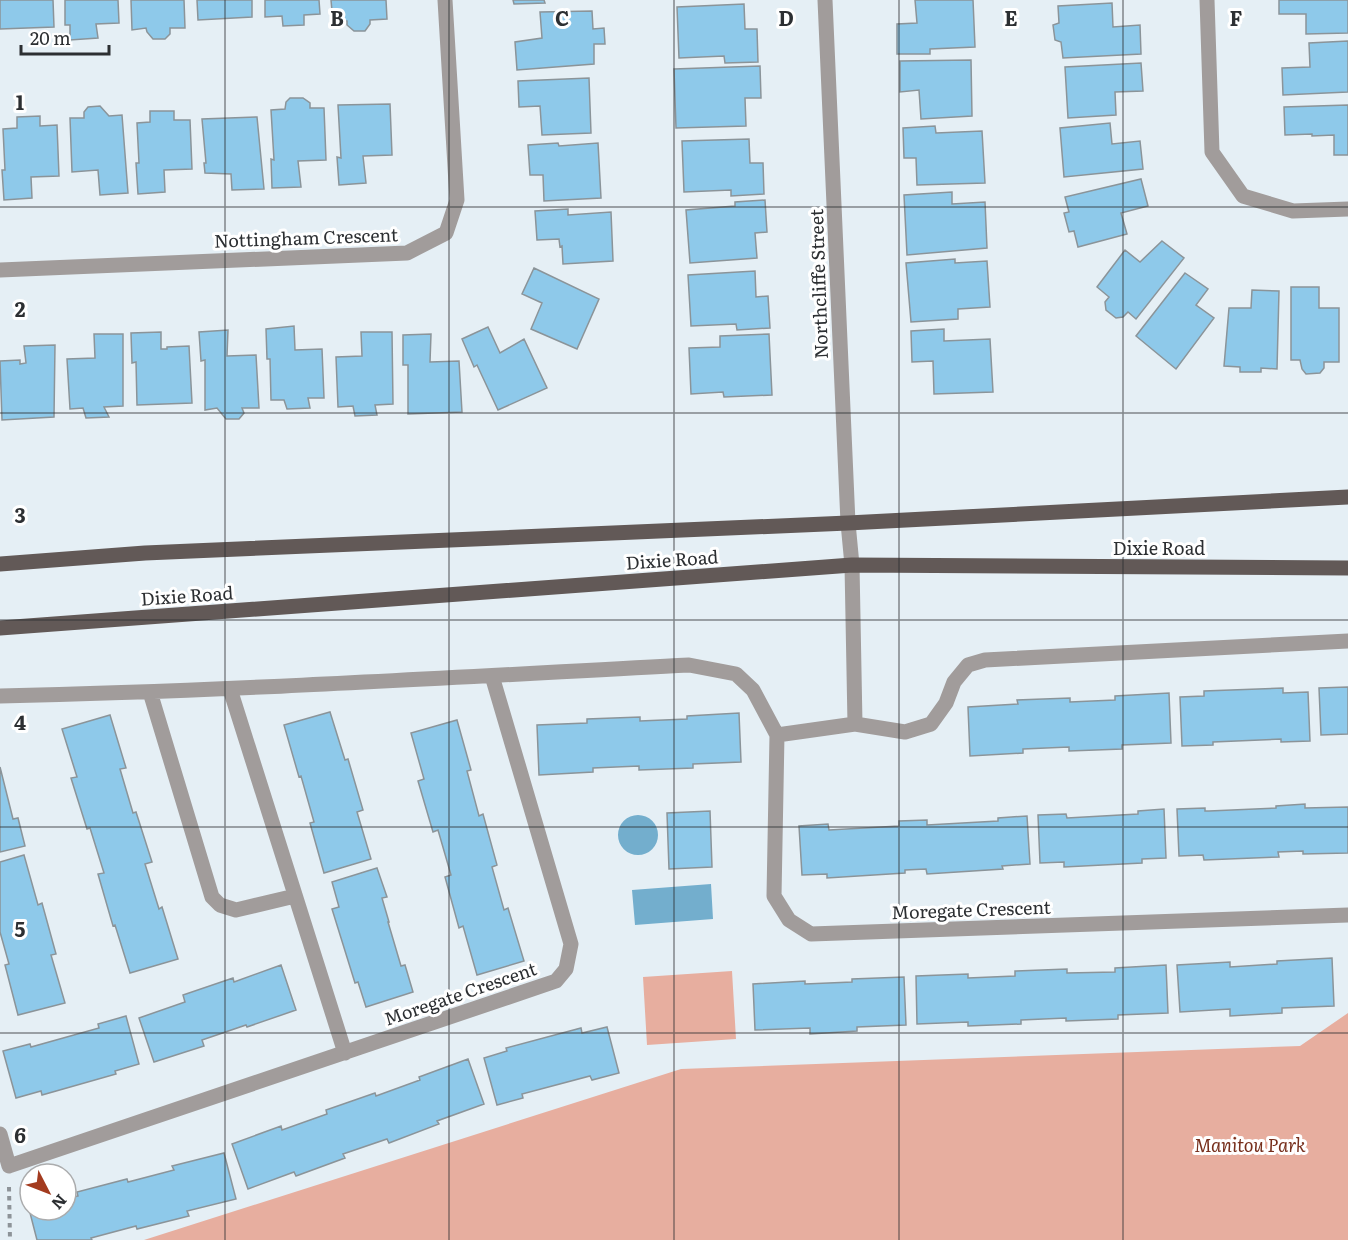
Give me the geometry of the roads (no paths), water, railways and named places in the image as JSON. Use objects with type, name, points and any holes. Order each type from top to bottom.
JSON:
[{"type":"main road","name":"Dixie Road","points":[[0,564],[145,553],[848,523],[1348,497]]},
{"type":"main road","name":"Dixie Road","points":[[0,628],[852,565],[1348,568]]},
{"type":"street","name":"Nottingham Crescent","points":[[0,270],[407,253],[446,233],[457,200],[445,0]]},
{"type":"street","name":"Northcliffe Street","points":[[825,0],[848,523],[852,565]]},
{"type":"street","points":[[1207,0],[1212,152],[1224,170],[1243,196],[1293,211],[1348,209]]},
{"type":"street","points":[[852,565],[855,724]]},
{"type":"street","points":[[777,735],[855,724],[905,732],[931,724],[946,703],[954,682],[968,665],[985,660],[1348,641]]},
{"type":"street","name":"Moregate Crescent","points":[[0,696],[150,693],[688,665],[736,674],[753,690],[777,735],[774,896],[789,920],[811,934],[1348,915]]},
{"type":"street","name":"Moregate Crescent","points":[[0,1134],[9,1166],[556,981],[566,969],[571,944],[492,675]]},
{"type":"street","points":[[230,689],[345,1053]]},
{"type":"street","points":[[150,693],[212,897],[220,905],[236,910],[295,896]]},
{"type":"water","points":[[638,815],[652,821],[658,835],[652,849],[638,855],[624,849],[618,835],[624,821]]},
{"type":"water","points":[[711,884],[713,919],[635,925],[632,890]]},
{"type":"park label","name":"Manitou Park","points":[[1250,1144]]}]
